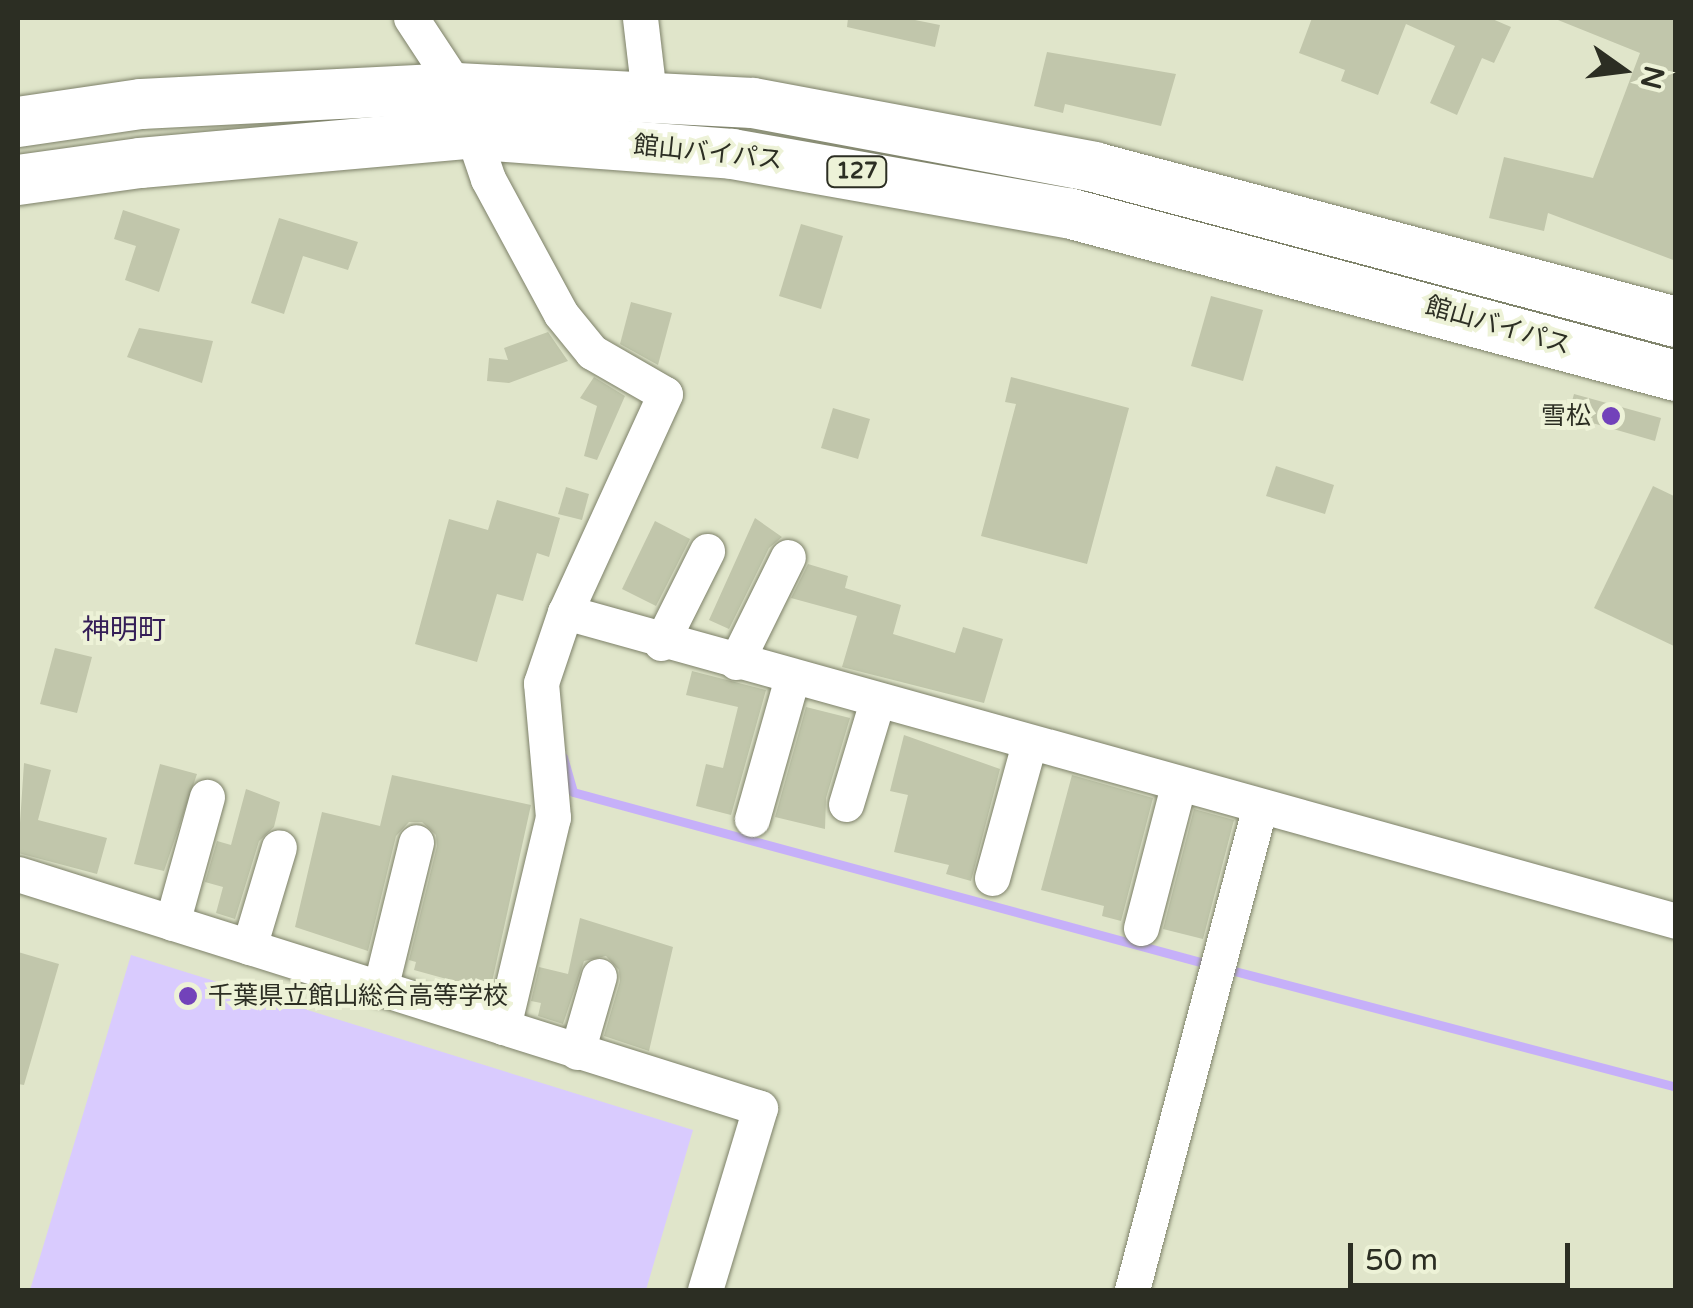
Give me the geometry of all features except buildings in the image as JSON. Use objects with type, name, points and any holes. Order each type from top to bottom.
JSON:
[{"type":"highway","name":"館山バイパス","points":[[18,180],[462,111],[649,95],[857,119],[1094,167],[1676,322]]},
{"type":"highway","name":"館山バイパス","points":[[18,122],[141,104],[462,111],[1068,212],[1676,376]]},
{"type":"street","points":[[411,18],[462,111],[515,232],[561,314],[592,352],[665,394],[566,612],[539,696],[553,817],[503,1026]]},
{"type":"street","points":[[640,18],[649,95]]},
{"type":"street","points":[[661,644],[706,552]]},
{"type":"street","points":[[736,662],[788,558]]},
{"type":"street","points":[[566,612],[661,644],[1676,921]]},
{"type":"street","points":[[752,819],[792,678]]},
{"type":"street","points":[[846,804],[877,701]]},
{"type":"street","points":[[992,878],[1029,744]]},
{"type":"street","points":[[1141,928],[1178,786]]},
{"type":"street","points":[[172,923],[207,797]]},
{"type":"street","points":[[1132,1290],[1260,806]]},
{"type":"street","points":[[380,989],[416,842]]},
{"type":"street","points":[[249,947],[279,847]]},
{"type":"street","points":[[18,874],[760,1108],[705,1290]]},
{"type":"street","points":[[577,1052],[599,976]]},
{"type":"shaded area","name":"千葉県立館山総合高等学校","points":[[131,955],[693,1130],[646,1290],[30,1290]]},
{"type":"waterway","points":[[563,757],[573,792],[1208,964]]},
{"type":"waterway","points":[[1223,968],[1676,1087]]},
{"type":"place","name":"雪松","points":[[1611,416]]},
{"type":"place","name":"千葉県立館山総合高等学校","points":[[188,996]]},
{"type":"district","name":"神明町","points":[[124,630]]}]
